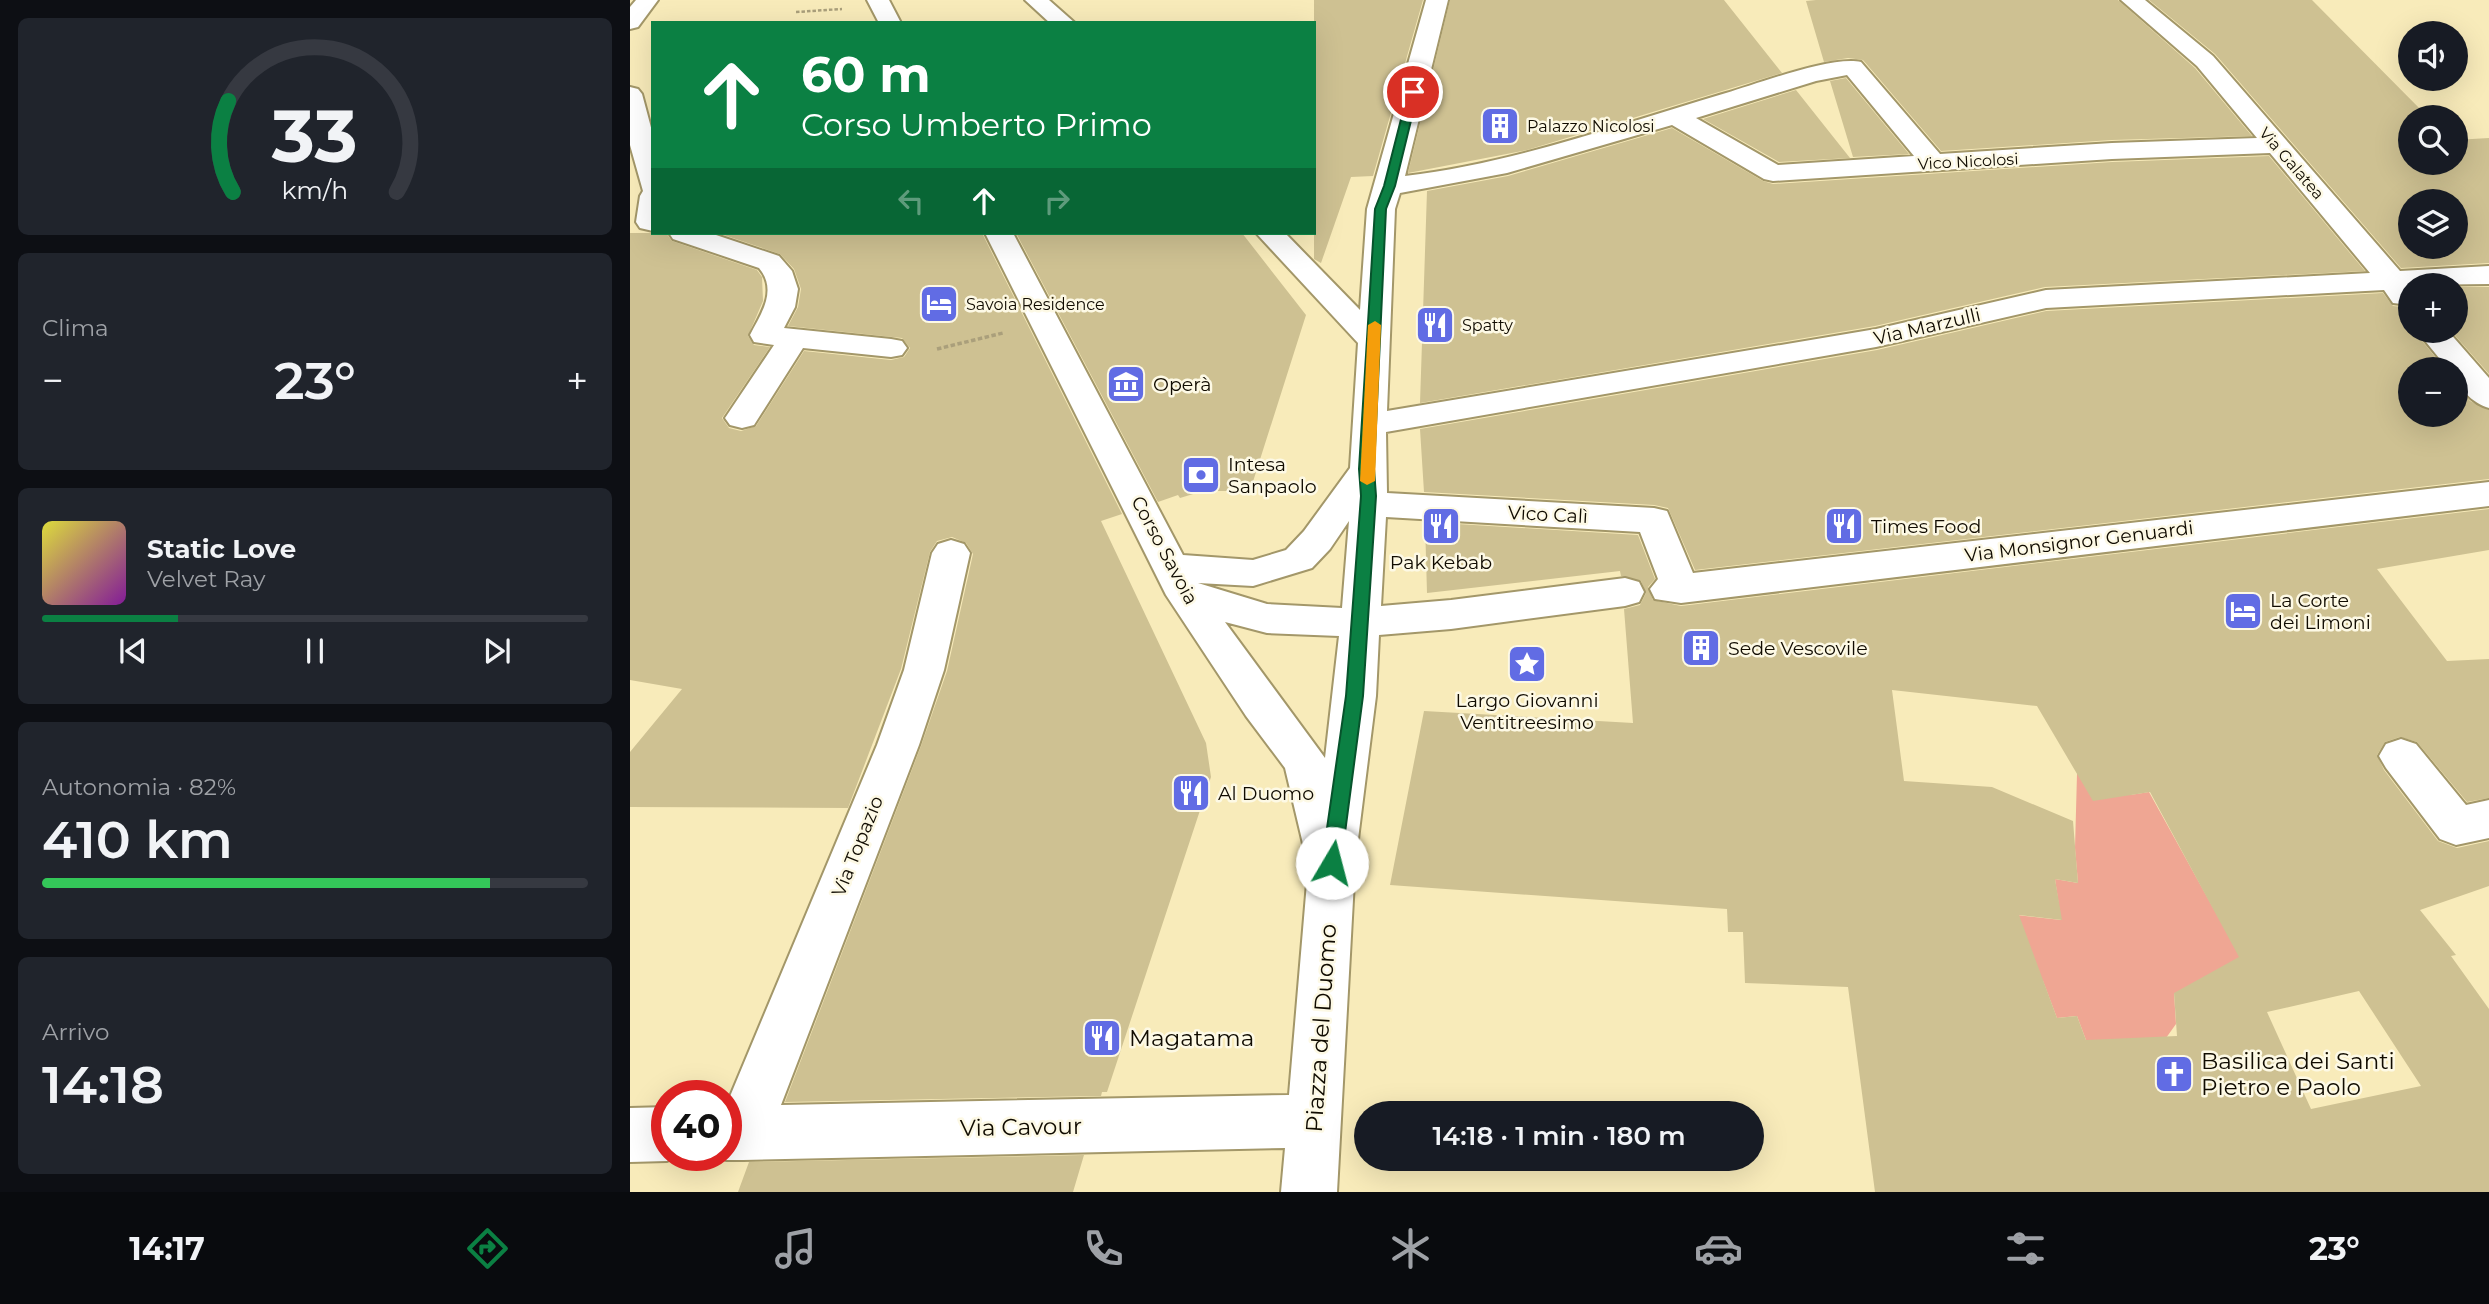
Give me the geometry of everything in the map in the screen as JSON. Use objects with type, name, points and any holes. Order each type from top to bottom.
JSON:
[{"type":"street","points":[[630,22],[647,0]]},
{"type":"street","points":[[878,0],[889,21]]},
{"type":"street","points":[[1036,0],[1062,21]]},
{"type":"street","points":[[1332,863],[1355,696],[1381,209],[1437,0]]},
{"type":"street","name":"Via Galatea","points":[[2132,0],[2205,61],[2398,288]]},
{"type":"street","points":[[1389,186],[1429,182],[1504,167],[1812,75],[1853,67],[1933,162]]},
{"type":"street","points":[[630,94],[649,202]]},
{"type":"street","name":"Vico Nicolosi","points":[[1675,116],[1773,173],[2276,145]]},
{"type":"street","points":[[689,235],[769,261],[779,271],[785,285],[780,306],[765,335],[891,348]]},
{"type":"street","name":"Corso Savoia","points":[[1000,235],[1179,581],[1261,705],[1305,762],[1332,863]]},
{"type":"street","points":[[1272,235],[1374,342]]},
{"type":"street","name":"Via Marzulli","points":[[2468,279],[2489,275]]},
{"type":"street","name":"Via Marzulli","points":[[1369,423],[1411,419],[1876,338],[2046,299],[2398,293]]},
{"type":"street","points":[[742,418],[794,338]]},
{"type":"street","points":[[2442,343],[2489,398]]},
{"type":"street","points":[[1179,581],[1253,573],[1298,559],[1368,490]]},
{"type":"street","name":"Vico Calì","points":[[1368,490],[1654,520],[1675,589]]},
{"type":"street","name":"Via Monsignor Genuardi","points":[[1675,589],[2489,494]]},
{"type":"street","name":"Via Topazio","points":[[742,1114],[898,745],[924,670],[951,553]]},
{"type":"street","points":[[1179,581],[1276,620],[1360,621],[1428,616],[1625,592]]},
{"type":"street","points":[[2401,756],[2456,826],[2489,819]]},
{"type":"street","name":"Piazza del Duomo","points":[[1309,1192],[1332,863]]},
{"type":"street","name":"Via Cavour","points":[[742,1133],[1315,1121]]},
{"type":"street","points":[[630,1135],[651,1135]]},
{"type":"path","points":[[891,348],[927,351],[1044,323]]},
{"type":"shaded area","points":[[2110,768],[2130,795],[2149,792],[2268,1007],[2174,993],[2176,1024],[2156,1052],[2086,1040],[2077,1016],[2057,1018],[2043,981],[1847,987],[1835,916],[1990,912],[2061,920],[2055,879],[2078,883],[2075,848],[2077,774]]},
{"type":"building","points":[[1314,0],[1423,0],[1373,176],[1351,177],[1321,263],[1314,259]]},
{"type":"building","points":[[1450,0],[1724,0],[1782,73],[1527,150],[1408,173]]},
{"type":"building","points":[[2118,0],[2195,68],[2252,136],[2112,140],[1941,151],[1863,60],[1848,58],[1824,62],[1806,1]]},
{"type":"building","points":[[2149,0],[2312,0],[2398,87],[2398,91],[2402,91],[2416,105],[2398,105],[2398,175],[2468,175],[2468,139],[2489,138],[2489,263],[2401,268],[2215,54]]},
{"type":"building","points":[[1846,78],[1909,154],[1853,157],[1830,81]]},
{"type":"building","points":[[1796,90],[1850,158],[1779,162],[1703,119]]},
{"type":"building","points":[[1672,128],[1763,181],[1773,184],[2112,162],[2269,156],[2365,271],[2045,287],[1875,326],[1420,403],[1427,191],[1508,176]]},
{"type":"building","points":[[630,233],[668,235],[672,241],[757,270],[762,277],[763,301],[748,336],[754,345],[770,347],[722,418],[729,428],[741,431],[756,426],[804,351],[891,360],[904,357],[910,348],[902,338],[788,326],[798,307],[801,289],[794,269],[780,254],[724,235],[983,235],[1122,514],[1101,521],[1206,743],[1211,777],[1107,1092],[1102,1092],[1101,1096],[785,1102],[947,671],[973,554],[966,543],[952,537],[937,541],[930,552],[901,669],[848,808],[630,807],[630,752],[682,689],[630,680]]},
{"type":"building","points":[[1017,235],[1244,235],[1306,315],[1250,491],[1203,491],[1158,502]]},
{"type":"building","points":[[2468,287],[2489,287],[2489,374],[2462,343],[2468,343]]},
{"type":"building","points":[[2383,293],[2393,306],[2398,307],[2398,343],[2424,343],[2435,357],[2398,357],[2398,427],[2468,427],[2468,398],[2489,410],[2489,479],[1695,570],[1668,508],[1424,492],[1420,429],[1877,350],[2046,311]]},
{"type":"building","points":[[2489,509],[2489,550],[2377,569],[2447,661],[2489,659],[2489,798],[2467,802],[2417,742],[2400,737],[2385,742],[2377,755],[2384,770],[2438,841],[2457,848],[2489,841],[2489,886],[2420,910],[2456,955],[2451,956],[2489,1009],[2489,1192],[1875,1192],[1848,987],[1745,983],[1743,932],[1728,932],[1727,909],[1390,885],[1424,711],[1633,723],[1624,609],[1640,605],[1646,593],[1641,581],[1621,576],[1620,571],[1427,593],[1425,522],[1638,535],[1655,579],[1648,587],[1653,600],[1681,606]],"holes":[[[1892,690],[2037,706],[2093,801],[2150,792],[2239,957],[2174,993],[2177,1036],[2086,1040],[2077,1016],[2057,1018],[2019,915],[2062,920],[2055,879],[2078,883],[2073,821],[1992,787],[1904,781]],[[2359,991],[2421,1086],[2311,1109],[2267,1012]]]},
{"type":"building","points":[[1084,1155],[1073,1192],[738,1192],[749,1162]]},
{"type":"slow traffic","points":[[1367,481],[1375,325]]},
{"type":"place","name":"Palazzo Nicolosi","points":[[1500,126]]},
{"type":"place","name":"Savoia Residence","points":[[939,304]]},
{"type":"place","name":"Spatty","points":[[1435,325]]},
{"type":"place","name":"Operà","points":[[1126,384]]},
{"type":"place","name":"Intesa Sanpaolo","points":[[1201,475]]},
{"type":"place","name":"Pak Kebab","points":[[1441,526]]},
{"type":"place","name":"Times Food","points":[[1844,526]]},
{"type":"place","name":"La Corte dei Limoni","points":[[2243,611]]},
{"type":"place","name":"Sede Vescovile","points":[[1701,648]]},
{"type":"place","name":"Largo Giovanni Ventitreesimo","points":[[1527,664]]},
{"type":"place","name":"Al Duomo","points":[[1191,793]]},
{"type":"place","name":"Magatama","points":[[1102,1038]]},
{"type":"place","name":"Basilica dei Santi Pietro e Paolo","points":[[2174,1074]]},
{"type":"route","points":[[1332,863],[1355,696],[1369,496],[1367,469],[1381,209],[1413,92]]}]
